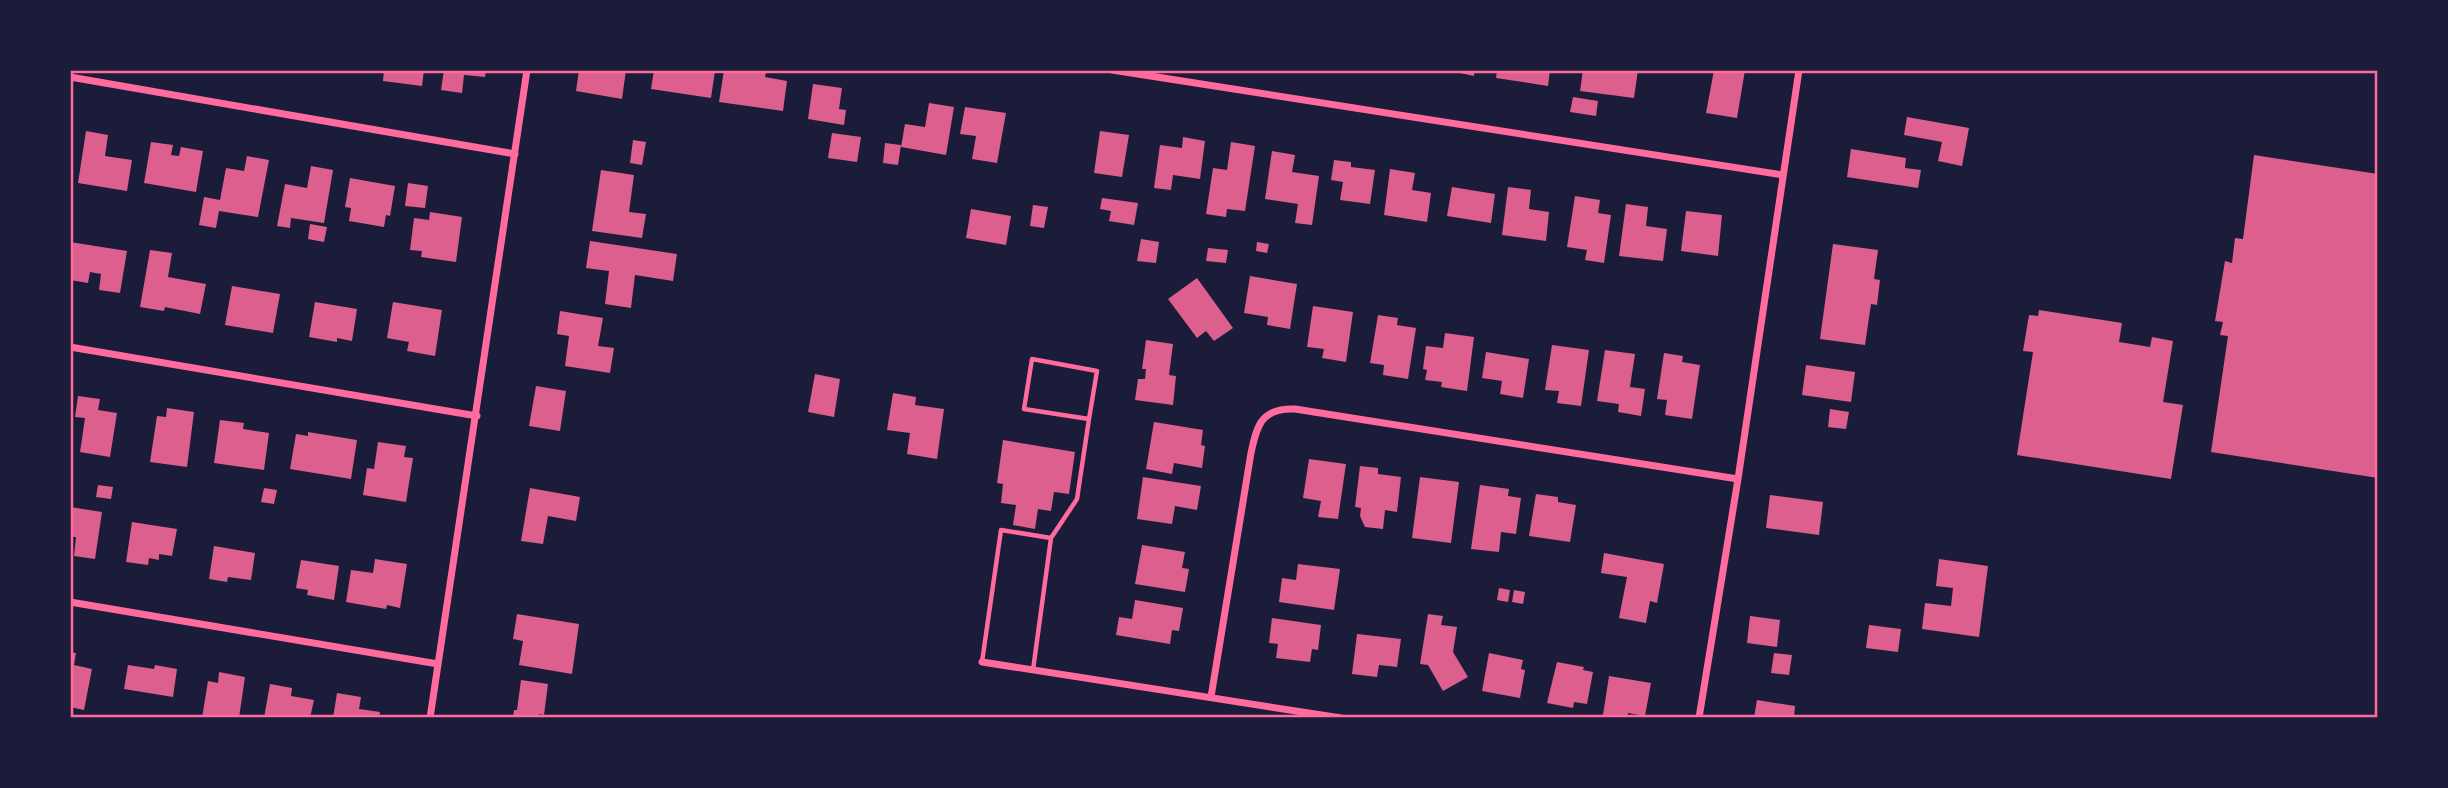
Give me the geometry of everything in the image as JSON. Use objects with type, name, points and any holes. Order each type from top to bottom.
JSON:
[{"type":"street","points":[[430,718],[527,70]]},
{"type":"street","points":[[1112,70],[1783,176]]},
{"type":"street","points":[[1699,718],[1799,70]]},
{"type":"street","points":[[70,77],[515,154]]},
{"type":"street","points":[[70,347],[477,416]]},
{"type":"street","points":[[1211,697],[1251,453],[1262,419],[1272,412],[1295,409],[1738,479]]},
{"type":"street","points":[[70,602],[438,664]]},
{"type":"street","points":[[982,662],[1340,718]]},
{"type":"lane","points":[[1033,670],[1051,538],[1077,499],[1097,370],[1032,359],[1024,409],[1089,419]]},
{"type":"lane","points":[[982,662],[1001,530],[1051,538]]},
{"type":"building","points":[[384,70],[424,70],[422,86],[383,81]]},
{"type":"building","points":[[444,70],[486,70],[485,77],[464,75],[462,93],[441,90]]},
{"type":"building","points":[[579,70],[626,70],[622,99],[576,91]]},
{"type":"building","points":[[654,70],[715,71],[711,98],[651,89]]},
{"type":"building","points":[[724,70],[766,72],[765,77],[787,81],[783,111],[719,102]]},
{"type":"building","points":[[1446,70],[1475,70],[1474,76]]},
{"type":"building","points":[[1497,70],[1550,70],[1548,86],[1496,78]]},
{"type":"building","points":[[1583,70],[1638,70],[1634,98],[1580,91]]},
{"type":"building","points":[[1714,70],[1745,70],[1737,118],[1706,113]]},
{"type":"building","points":[[813,84],[842,88],[839,109],[846,110],[844,125],[808,119]]},
{"type":"building","points":[[1573,97],[1598,101],[1596,116],[1570,112]]},
{"type":"building","points":[[929,103],[954,107],[946,155],[901,147],[905,124],[925,127]]},
{"type":"building","points":[[965,107],[1006,113],[997,163],[972,159],[976,136],[960,134]]},
{"type":"building","points":[[1907,117],[1969,128],[1962,166],[1938,161],[1942,142],[1904,135]]},
{"type":"building","points":[[86,131],[108,135],[105,156],[132,160],[127,191],[78,183]]},
{"type":"building","points":[[1100,131],[1129,135],[1122,177],[1094,173]]},
{"type":"building","points":[[832,133],[861,137],[857,162],[828,158]]},
{"type":"building","points":[[1183,137],[1205,141],[1200,179],[1173,175],[1171,190],[1154,188],[1160,145],[1182,148]]},
{"type":"building","points":[[633,140],[646,142],[642,165],[630,163]]},
{"type":"building","points":[[151,142],[173,145],[171,155],[179,156],[181,147],[203,151],[196,192],[144,183]]},
{"type":"building","points":[[1231,142],[1255,146],[1245,211],[1227,209],[1226,217],[1206,214],[1213,168],[1227,170]]},
{"type":"building","points":[[885,143],[901,145],[898,165],[883,163]]},
{"type":"building","points":[[1851,149],[1906,158],[1905,168],[1921,170],[1918,188],[1847,177]]},
{"type":"building","points":[[1272,151],[1295,155],[1292,172],[1319,176],[1312,225],[1295,223],[1298,204],[1265,199]]},
{"type":"building","points":[[2254,155],[2378,174],[2378,478],[2211,452],[2228,336],[2220,335],[2223,322],[2215,321],[2225,261],[2232,263],[2235,238],[2243,239]]},
{"type":"building","points":[[247,156],[269,160],[258,217],[219,211],[216,228],[199,225],[204,197],[220,200],[226,168],[244,171]]},
{"type":"building","points":[[1334,160],[1351,162],[1351,167],[1375,170],[1370,204],[1340,200],[1343,182],[1331,180]]},
{"type":"building","points":[[311,166],[333,170],[324,223],[291,218],[290,228],[277,226],[285,184],[307,188]]},
{"type":"building","points":[[1390,169],[1415,173],[1412,190],[1431,193],[1427,222],[1384,215]]},
{"type":"building","points":[[601,170],[634,175],[629,212],[646,214],[642,238],[592,231]]},
{"type":"building","points":[[350,178],[395,186],[390,216],[386,215],[384,227],[349,221],[351,208],[345,207]]},
{"type":"building","points":[[408,183],[428,186],[425,208],[405,206]]},
{"type":"building","points":[[1452,187],[1495,194],[1491,223],[1447,216]]},
{"type":"building","points":[[1508,187],[1531,190],[1529,209],[1549,212],[1546,241],[1502,235]]},
{"type":"building","points":[[1575,196],[1600,200],[1598,213],[1611,215],[1604,263],[1585,260],[1587,250],[1567,247]]},
{"type":"building","points":[[1102,198],[1138,203],[1134,225],[1109,221],[1111,211],[1100,209]]},
{"type":"building","points":[[1626,204],[1648,207],[1646,226],[1667,229],[1663,261],[1619,256]]},
{"type":"building","points":[[1033,205],[1048,207],[1044,228],[1030,226]]},
{"type":"building","points":[[971,209],[1011,216],[1006,245],[966,238]]},
{"type":"building","points":[[1686,211],[1722,215],[1718,256],[1681,251]]},
{"type":"building","points":[[430,212],[462,217],[456,262],[421,257],[422,251],[410,250],[414,218],[429,220]]},
{"type":"building","points":[[310,224],[327,227],[324,242],[308,239]]},
{"type":"building","points":[[1141,239],[1159,242],[1156,263],[1137,261]]},
{"type":"building","points":[[590,241],[677,254],[673,281],[635,275],[631,308],[605,304],[609,271],[586,268]]},
{"type":"building","points":[[70,242],[127,251],[120,293],[99,290],[101,274],[90,272],[88,283],[70,280]]},
{"type":"building","points":[[1257,242],[1269,244],[1267,253],[1256,251]]},
{"type":"building","points":[[1833,244],[1878,250],[1874,279],[1880,280],[1877,305],[1871,304],[1865,345],[1820,339]]},
{"type":"building","points":[[1208,248],[1228,250],[1226,263],[1206,261]]},
{"type":"building","points":[[150,250],[172,253],[168,277],[206,284],[200,314],[165,307],[164,311],[140,307]]},
{"type":"building","points":[[1250,276],[1297,284],[1290,329],[1267,325],[1268,317],[1244,313]]},
{"type":"building","points":[[1197,278],[1233,328],[1214,341],[1206,331],[1197,338],[1168,299]]},
{"type":"building","points":[[232,286],[280,294],[273,333],[225,325]]},
{"type":"building","points":[[315,302],[357,309],[352,341],[337,338],[337,342],[309,337]]},
{"type":"building","points":[[393,302],[442,310],[435,356],[407,351],[409,342],[387,338]]},
{"type":"building","points":[[1313,306],[1353,312],[1346,362],[1322,358],[1324,349],[1307,347]]},
{"type":"building","points":[[2039,310],[2122,323],[2119,342],[2150,347],[2152,337],[2173,341],[2163,402],[2183,405],[2171,479],[2017,455],[2033,352],[2023,351],[2029,315],[2038,316]]},
{"type":"building","points":[[560,311],[603,318],[598,346],[614,348],[610,373],[565,366],[569,336],[557,334]]},
{"type":"building","points":[[1378,315],[1398,318],[1397,325],[1416,328],[1408,379],[1383,375],[1384,365],[1370,363]]},
{"type":"building","points":[[1445,333],[1474,337],[1467,391],[1441,387],[1442,382],[1425,380],[1427,370],[1423,369],[1426,346],[1443,348]]},
{"type":"building","points":[[1146,340],[1173,344],[1169,375],[1176,376],[1173,405],[1135,400],[1138,379],[1145,379],[1146,369],[1142,369]]},
{"type":"building","points":[[1552,345],[1589,350],[1581,406],[1557,403],[1559,391],[1545,390]]},
{"type":"building","points":[[1605,350],[1635,354],[1630,387],[1645,389],[1641,416],[1618,412],[1619,404],[1597,401]]},
{"type":"building","points":[[1486,352],[1529,359],[1523,398],[1500,394],[1502,381],[1482,378]]},
{"type":"building","points":[[1664,353],[1683,356],[1682,362],[1700,365],[1692,419],[1665,415],[1667,400],[1657,399]]},
{"type":"building","points":[[1806,365],[1855,372],[1851,402],[1802,395]]},
{"type":"building","points":[[815,374],[840,379],[834,417],[808,412]]},
{"type":"building","points":[[536,386],[566,391],[560,431],[529,426]]},
{"type":"building","points":[[893,393],[916,397],[915,405],[944,409],[937,459],[907,454],[910,433],[887,430]]},
{"type":"building","points":[[78,396],[100,399],[98,410],[117,413],[110,457],[80,452],[85,418],[75,417]]},
{"type":"building","points":[[167,408],[194,412],[187,467],[150,462],[157,416],[166,417]]},
{"type":"building","points":[[1830,409],[1849,412],[1846,429],[1828,427]]},
{"type":"building","points":[[220,420],[244,423],[243,429],[269,433],[264,470],[214,463]]},
{"type":"building","points":[[1154,422],[1203,430],[1201,445],[1205,446],[1202,468],[1174,463],[1172,474],[1146,469]]},
{"type":"building","points":[[308,432],[357,440],[351,479],[290,469],[296,434],[308,436]]},
{"type":"building","points":[[1003,440],[1075,452],[1069,494],[1054,492],[1051,511],[1038,509],[1035,529],[1013,525],[1016,505],[1001,503],[1003,484],[997,483]]},
{"type":"building","points":[[378,442],[406,446],[404,457],[413,458],[406,502],[363,495],[367,468],[374,469]]},
{"type":"building","points":[[1309,459],[1346,464],[1338,519],[1318,517],[1321,501],[1303,498]]},
{"type":"building","points":[[1360,466],[1378,468],[1378,474],[1401,477],[1397,512],[1385,510],[1383,529],[1365,527],[1360,516],[1361,508],[1355,507]]},
{"type":"building","points":[[1143,477],[1201,486],[1197,510],[1175,506],[1172,524],[1137,519]]},
{"type":"building","points":[[1420,477],[1459,482],[1451,543],[1412,538]]},
{"type":"building","points":[[98,485],[113,487],[111,499],[96,497]]},
{"type":"building","points":[[1480,485],[1509,489],[1508,496],[1521,498],[1516,534],[1501,532],[1499,552],[1471,549]]},
{"type":"building","points":[[264,488],[277,490],[274,504],[261,502]]},
{"type":"building","points":[[530,488],[580,497],[576,521],[548,516],[543,544],[521,541]]},
{"type":"building","points":[[1536,494],[1558,497],[1558,502],[1576,505],[1570,542],[1529,536]]},
{"type":"building","points":[[1770,495],[1823,502],[1819,535],[1766,528]]},
{"type":"building","points":[[70,507],[102,512],[95,559],[74,556],[76,537],[70,537]]},
{"type":"building","points":[[132,522],[177,529],[172,556],[159,554],[159,560],[149,558],[148,565],[126,562]]},
{"type":"building","points":[[1142,545],[1185,552],[1182,568],[1189,569],[1185,592],[1135,584]]},
{"type":"building","points":[[214,546],[255,553],[251,580],[228,577],[227,582],[209,579]]},
{"type":"building","points":[[1604,553],[1664,564],[1657,603],[1650,601],[1646,623],[1619,618],[1627,577],[1601,573]]},
{"type":"building","points":[[375,559],[407,564],[400,608],[387,605],[386,609],[346,602],[351,570],[373,573]]},
{"type":"building","points":[[1939,559],[1988,566],[1979,637],[1922,629],[1925,603],[1951,606],[1953,588],[1936,586]]},
{"type":"building","points":[[301,560],[339,566],[334,600],[307,595],[308,590],[296,588]]},
{"type":"building","points":[[1298,564],[1340,569],[1334,610],[1279,602],[1282,578],[1296,580]]},
{"type":"building","points":[[1499,588],[1510,590],[1508,602],[1497,600]]},
{"type":"building","points":[[1514,590],[1525,592],[1523,604],[1512,602]]},
{"type":"building","points":[[1135,600],[1183,608],[1179,631],[1172,630],[1170,644],[1116,635],[1119,617],[1132,619]]},
{"type":"building","points":[[517,614],[579,624],[572,674],[519,665],[523,641],[513,639]]},
{"type":"building","points":[[1428,614],[1443,616],[1441,625],[1457,627],[1453,652],[1468,677],[1443,691],[1428,665],[1420,664]]},
{"type":"building","points":[[1750,616],[1780,620],[1777,647],[1747,643]]},
{"type":"building","points":[[1272,618],[1321,625],[1318,650],[1312,649],[1310,662],[1276,658],[1278,644],[1269,643]]},
{"type":"building","points":[[1869,625],[1901,629],[1898,652],[1866,648]]},
{"type":"building","points":[[1357,634],[1401,639],[1397,667],[1379,665],[1377,677],[1352,674]]},
{"type":"building","points":[[70,652],[76,653],[74,665],[92,669],[84,710],[70,707]]},
{"type":"building","points":[[1489,653],[1523,660],[1521,669],[1525,670],[1520,698],[1482,691]]},
{"type":"building","points":[[1774,653],[1792,655],[1789,675],[1771,673]]},
{"type":"building","points":[[1557,662],[1584,667],[1583,670],[1593,672],[1587,704],[1574,702],[1573,708],[1547,703]]},
{"type":"building","points":[[128,665],[154,669],[155,665],[177,669],[173,697],[124,689]]},
{"type":"building","points":[[219,672],[245,677],[239,718],[202,718],[208,681],[218,683]]},
{"type":"building","points":[[1609,676],[1651,683],[1645,716],[1628,713],[1627,718],[1603,715]]},
{"type":"building","points":[[521,680],[548,684],[544,715],[539,714],[538,718],[513,718],[514,710],[517,710]]},
{"type":"building","points":[[270,684],[292,688],[291,696],[314,700],[310,718],[264,718]]},
{"type":"building","points":[[337,693],[361,697],[359,709],[380,712],[379,718],[333,718]]},
{"type":"building","points":[[1757,700],[1795,706],[1794,718],[1754,718]]}]
